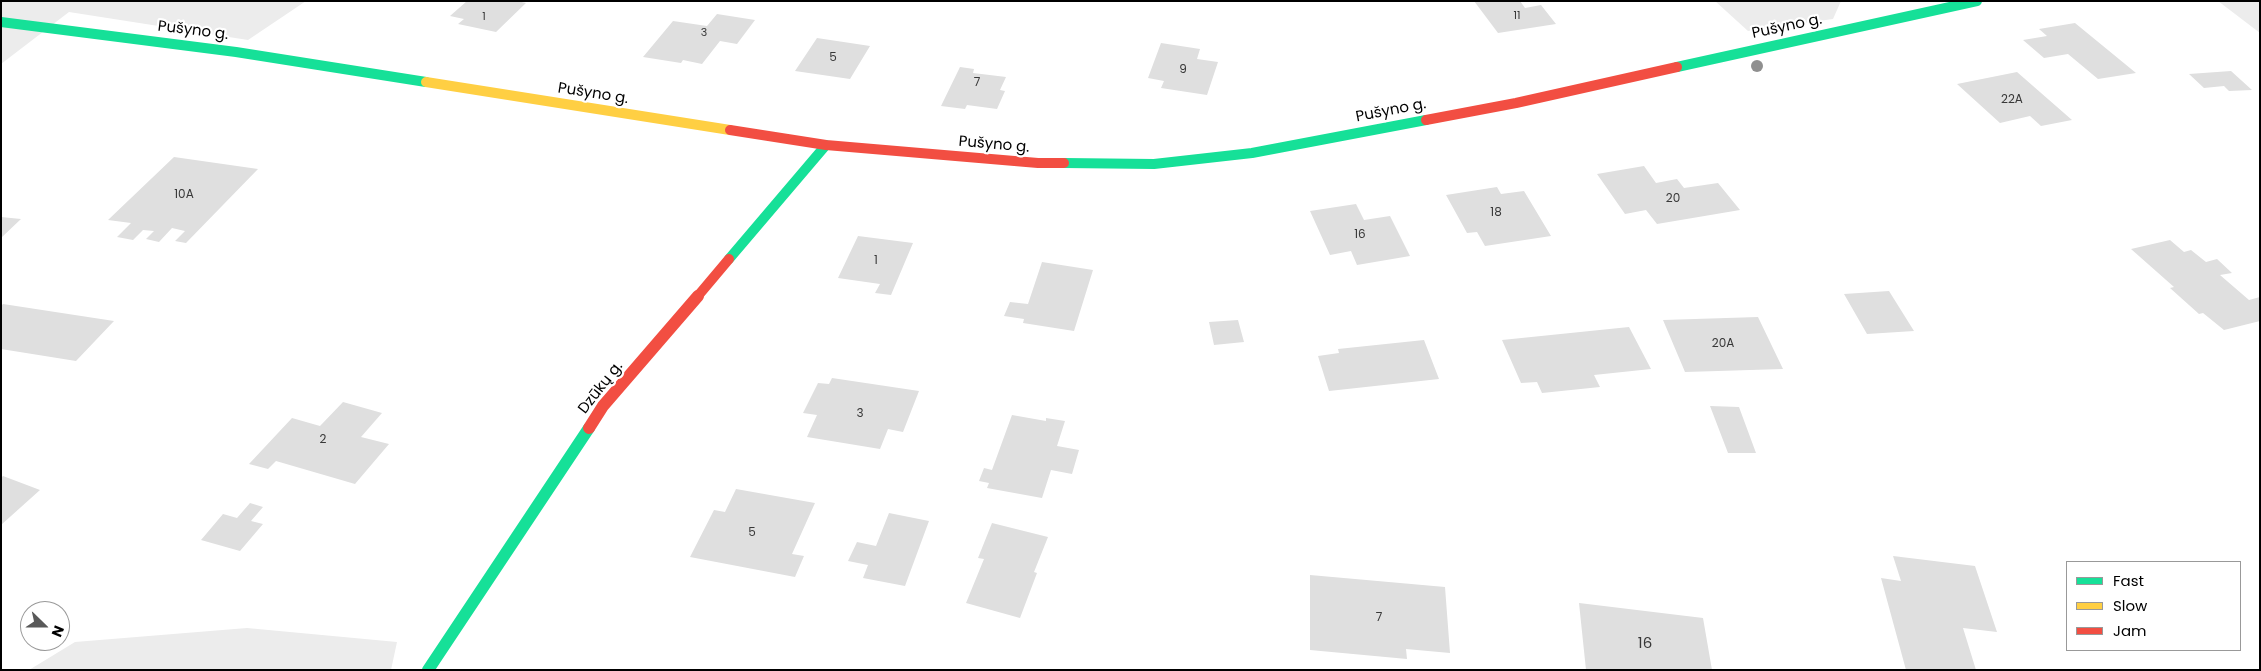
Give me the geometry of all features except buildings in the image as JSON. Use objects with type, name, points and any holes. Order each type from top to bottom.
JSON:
[{"type":"street","name":"Pušyno g.","points":[[1,22],[236,52],[826,146],[1038,163],[1154,164],[1252,153],[1516,102],[1977,1]]},
{"type":"street","name":"Dzūkų g.","points":[[428,670],[602,406],[826,146]]},
{"type":"shaded area","points":[[1,1],[306,1],[248,40],[69,12],[1,64]]},
{"type":"shaded area","points":[[1715,1],[1841,1],[1833,19],[1748,31]]},
{"type":"shaded area","points":[[2218,1],[2260,1],[2260,33]]},
{"type":"shaded area","points":[[247,628],[397,642],[391,670],[29,670],[60,651],[70,651],[70,645],[75,642]]},
{"type":"traffic: fast","points":[[1677,67],[1977,1]]},
{"type":"traffic: fast","points":[[1,22],[236,52],[426,82]]},
{"type":"traffic: fast","points":[[1064,163],[1154,164],[1252,153],[1426,120]]},
{"type":"traffic: fast","points":[[729,259],[826,145]]},
{"type":"traffic: fast","points":[[428,670],[589,428]]},
{"type":"traffic: slow","points":[[426,82],[730,130]]},
{"type":"traffic: jam","points":[[1426,120],[1516,103],[1677,67]]},
{"type":"traffic: jam","points":[[730,130],[826,145],[1038,163],[1064,163]]},
{"type":"traffic: jam","points":[[589,428],[603,406],[729,259]]}]
